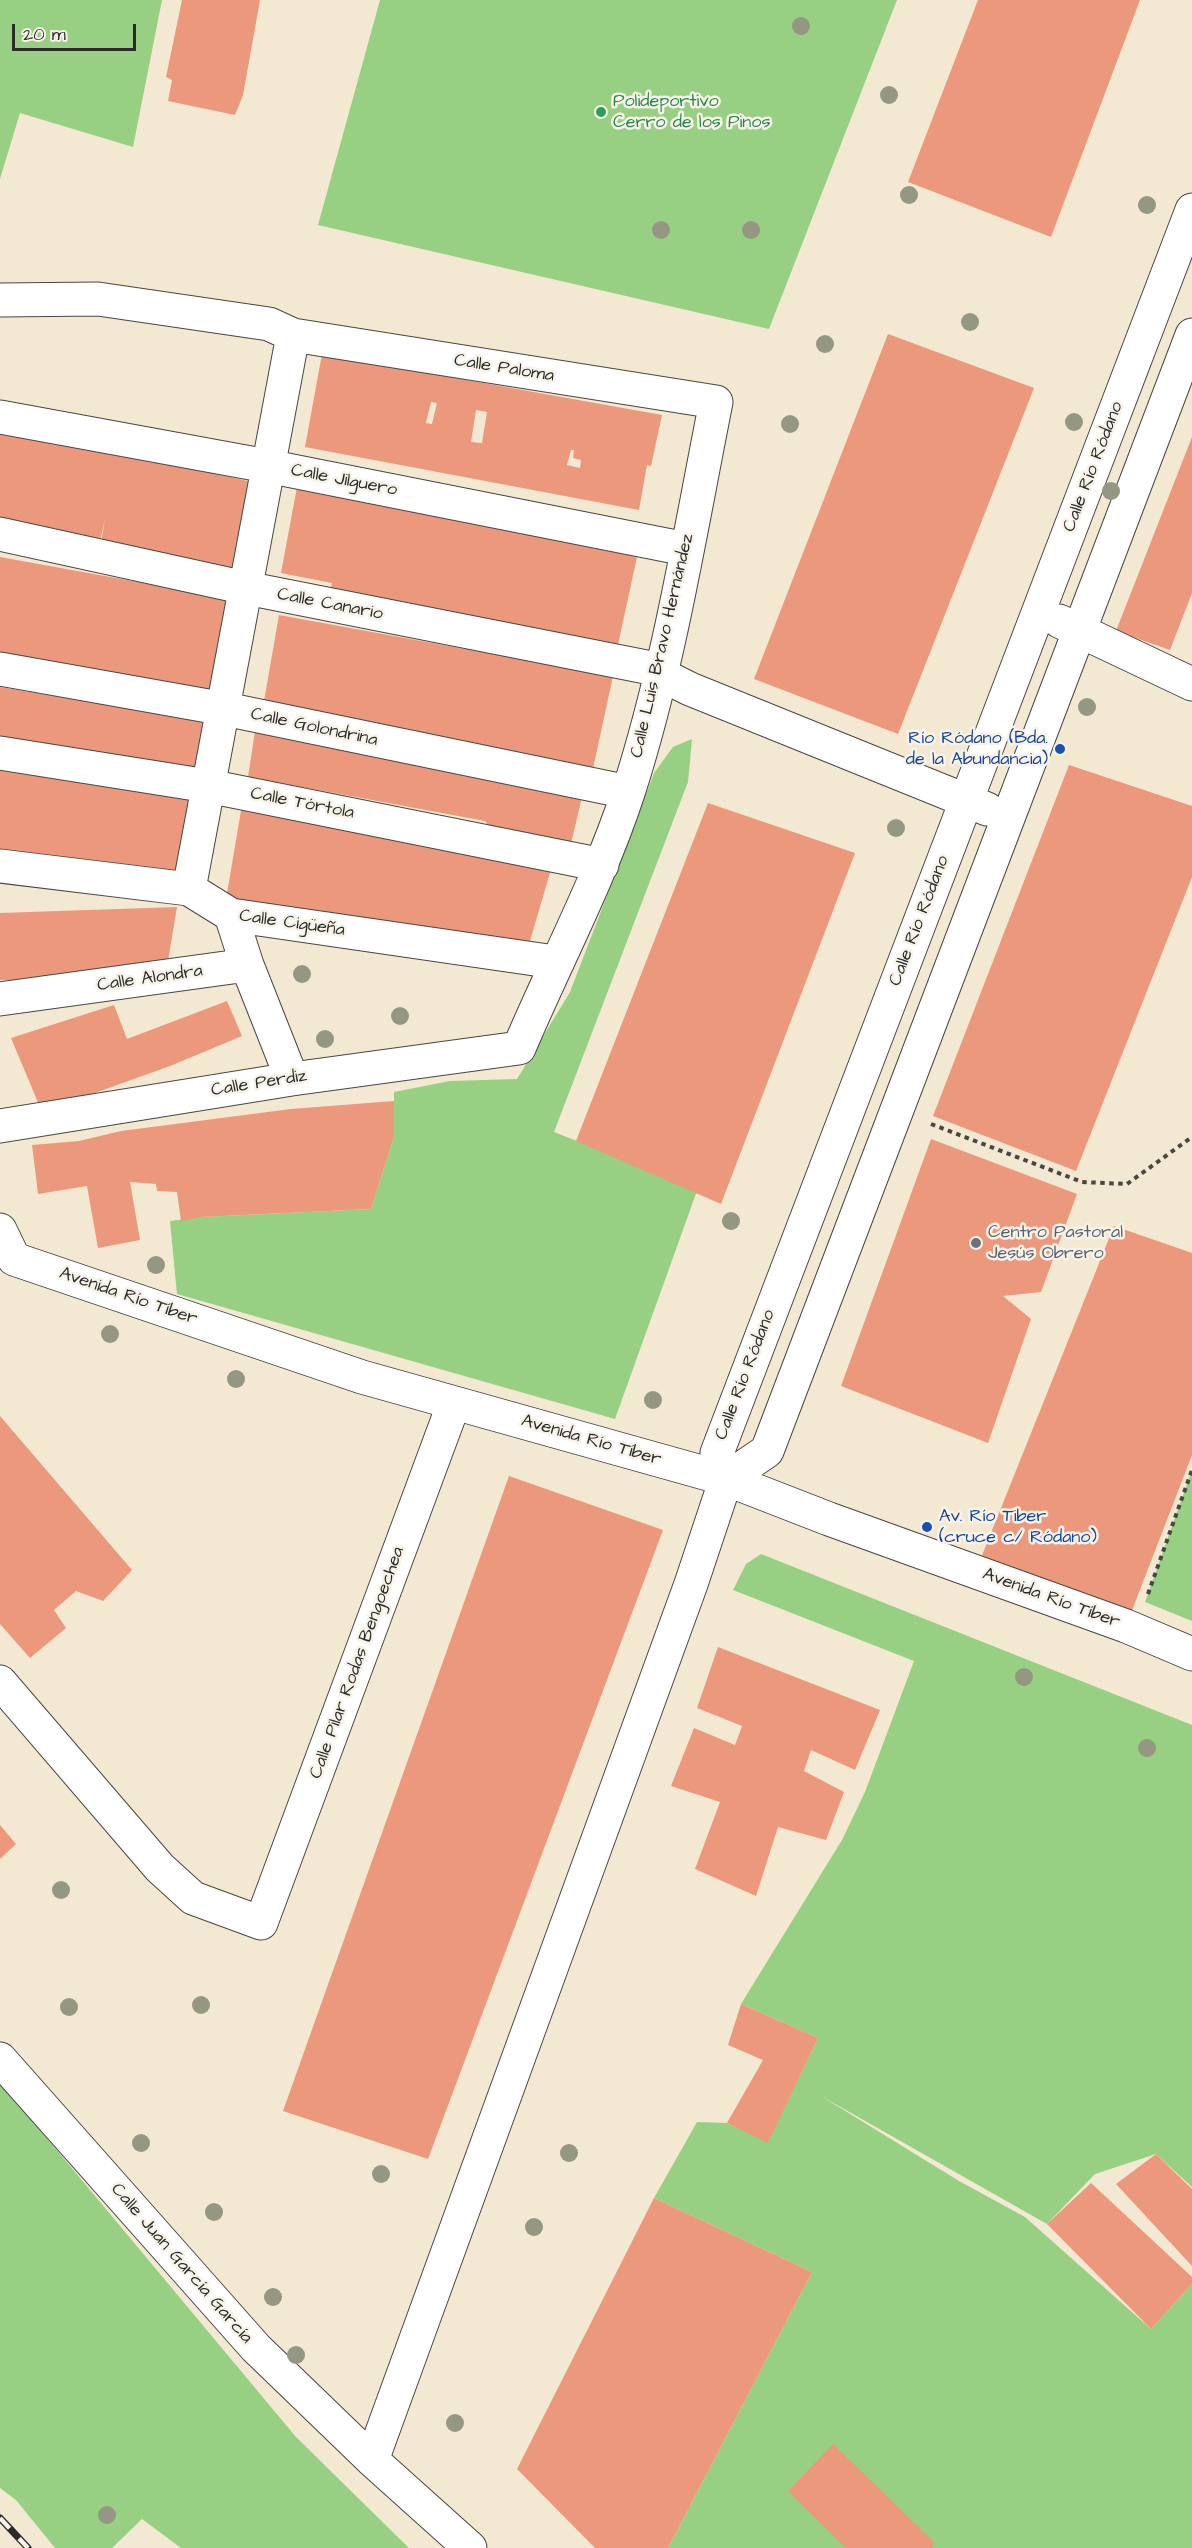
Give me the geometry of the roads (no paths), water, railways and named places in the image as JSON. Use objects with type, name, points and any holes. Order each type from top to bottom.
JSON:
[{"type":"street","name":"Calle Río Ródano","points":[[1192,210],[717,1452],[726,1479],[767,1451],[1192,335]]},
{"type":"street","name":"Calle Paloma","points":[[0,300],[108,300],[269,324],[293,335],[716,402]]},
{"type":"street","points":[[189,889],[225,709],[267,466],[293,335]]},
{"type":"street","name":"Calle Luis Bravo Hernández","points":[[519,1048],[555,962],[602,865],[628,792],[661,673],[716,402]]},
{"type":"street","name":"Calle Jilguero","points":[[0,417],[267,466],[686,549]]},
{"type":"street","name":"Calle Canario","points":[[0,534],[246,588],[634,665],[661,673],[690,689],[967,799],[1008,819]]},
{"type":"street","points":[[1039,611],[1192,684]]},
{"type":"street","name":"Calle Golondrina","points":[[0,669],[225,709],[628,792]]},
{"type":"street","name":"Calle Tórtola","points":[[0,753],[208,786],[602,865]]},
{"type":"street","name":"Calle Cigüeña","points":[[0,866],[189,889],[231,915],[555,962]]},
{"type":"street","points":[[231,915],[292,1079]]},
{"type":"street","name":"Calle Alondra","points":[[0,999],[248,965]]},
{"type":"street","name":"Calle Perdiz","points":[[0,1126],[292,1079],[519,1048]]},
{"type":"street","name":"Avenida Río Tíber","points":[[0,1230],[14,1258],[362,1377],[726,1479],[829,1519],[1126,1626],[1192,1654]]},
{"type":"street","name":"Calle Pilar Rodas Bengoechea","points":[[0,1682],[160,1868],[193,1898],[261,1923],[454,1403]]},
{"type":"street","points":[[372,2460],[691,1584],[726,1479]]},
{"type":"street","name":"Calle Juan García García","points":[[0,2059],[256,2348],[372,2460]]},
{"type":"street","points":[[372,2460],[447,2548]]},
{"type":"street","points":[[372,2460],[470,2548]]},
{"type":"railway","points":[[0,2518],[28,2548]]},
{"type":"place","name":"Polideportivo Cerro de los Pinos","points":[[601,112]]},
{"type":"place","name":"Río Ródano (Bda. de la Abundancia)","points":[[1060,749]]},
{"type":"place","name":"Centro Pastoral Jesús Obrero","points":[[976,1243]]},
{"type":"place","name":"Av. Río Tiber (cruce c/ Ródano)","points":[[927,1527]]}]
